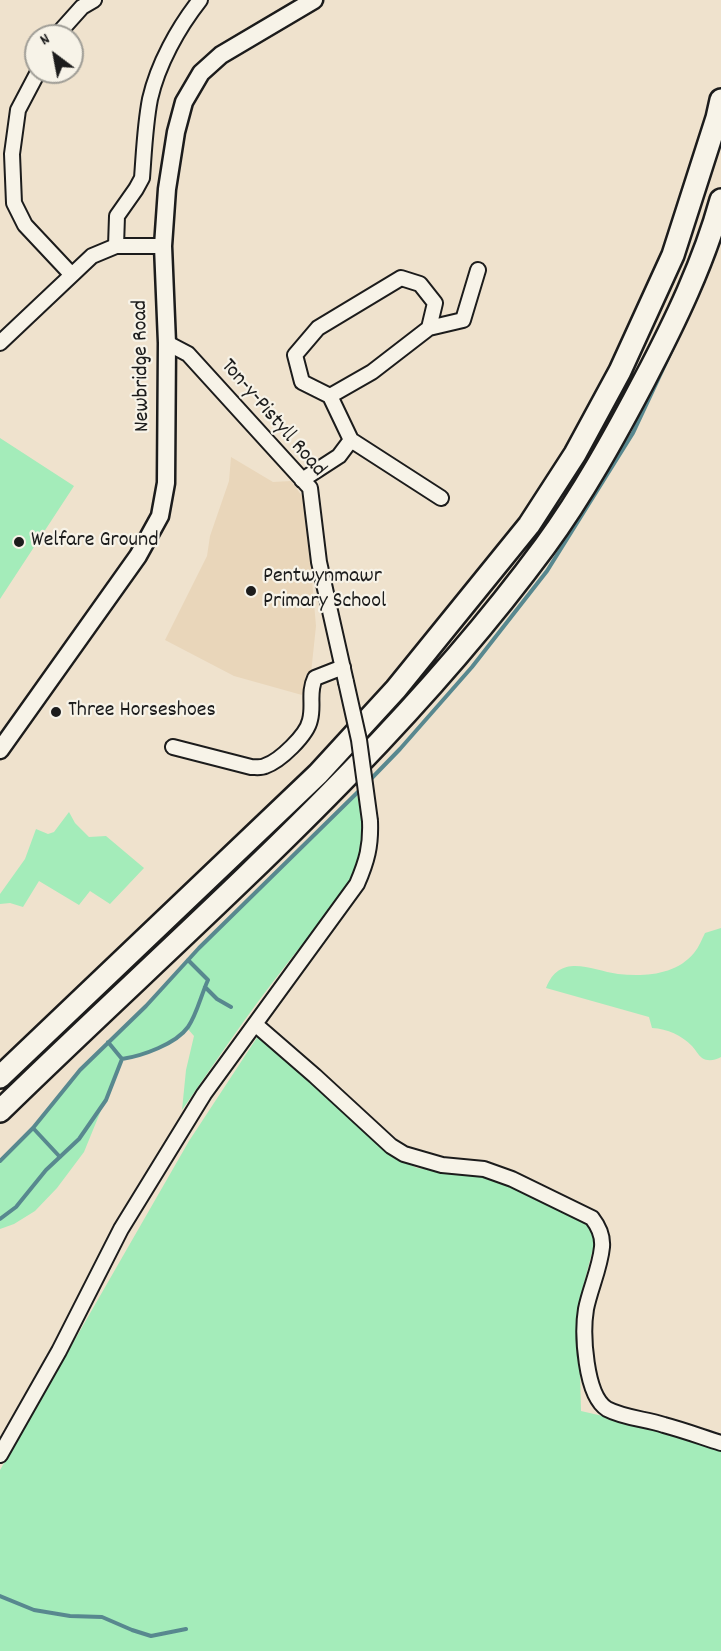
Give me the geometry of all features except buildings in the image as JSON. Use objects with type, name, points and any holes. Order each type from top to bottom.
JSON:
[{"type":"main road","points":[[0,1077],[318,774],[396,689],[529,525],[575,454],[620,371],[673,255],[721,100]]},
{"type":"main road","points":[[0,1111],[297,827],[374,748],[481,627],[546,544],[616,435],[667,336],[712,232],[721,200]]},
{"type":"street","points":[[67,24],[82,7],[94,0]]},
{"type":"street","points":[[116,246],[117,216],[142,178],[150,99],[161,66],[188,16],[200,0]]},
{"type":"street","name":"Newbridge Road","points":[[0,750],[138,556],[160,516],[166,483],[167,343],[164,246],[167,189],[176,132],[184,102],[201,73],[221,55],[314,0]]},
{"type":"street","points":[[32,84],[18,110],[6,183],[25,225],[71,274]]},
{"type":"street","points":[[0,343],[92,256],[116,246],[164,246]]},
{"type":"street","points":[[330,396],[372,372],[429,328],[463,320],[478,270]]},
{"type":"street","points":[[429,328],[435,303],[420,284],[401,278],[318,328],[296,355],[302,382],[330,396],[351,440],[441,498]]},
{"type":"street","name":"Ton-y-Pistyll Road","points":[[0,1455],[59,1351],[122,1229],[204,1094],[357,884],[366,864],[371,841],[359,740],[319,562],[310,488],[188,354],[167,343]]},
{"type":"street","points":[[302,480],[339,456],[351,440]]},
{"type":"street","points":[[173,747],[251,767],[264,767],[278,759],[306,732],[311,718],[310,688],[315,678],[343,668]]},
{"type":"street","points":[[255,1024],[391,1146],[404,1154],[442,1165],[484,1169],[512,1179],[592,1218],[599,1227],[602,1247],[586,1309],[584,1332],[591,1380],[597,1399],[615,1413],[665,1425],[721,1443]]},
{"type":"shaded area","name":"Pentwynmawr Primary School","points":[[231,457],[273,482],[291,481],[305,500],[316,626],[311,673],[306,674],[302,695],[234,676],[165,640],[207,556],[210,536],[229,481]]},
{"type":"green space","name":"Welfare Ground","points":[[0,438],[74,486],[0,599]]},
{"type":"green space","points":[[357,793],[362,825],[362,849],[355,870],[328,913],[259,1001],[182,1110],[186,1070],[194,1036],[187,1028],[157,1048],[141,1055],[122,1059],[84,1152],[57,1188],[35,1211],[14,1224],[0,1229],[0,1161],[33,1128],[80,1070],[146,1006],[199,948]]},
{"type":"green space","points":[[69,812],[75,823],[89,837],[106,836],[144,868],[110,904],[90,891],[79,905],[39,881],[23,907],[10,903],[0,904],[0,894],[25,859],[36,829],[48,834],[54,832]]},
{"type":"green space","points":[[721,928],[721,1057],[717,1059],[704,1059],[679,1036],[669,1031],[652,1028],[649,1017],[546,988],[559,970],[568,967],[587,967],[628,975],[669,970],[687,960],[694,953],[705,933]]},
{"type":"green space","points":[[258,1036],[284,1055],[392,1156],[417,1168],[484,1176],[588,1225],[596,1237],[581,1295],[579,1331],[581,1411],[659,1429],[721,1448],[721,1651],[0,1651],[0,1470],[189,1141]]},
{"type":"waterway","points":[[368,782],[472,667],[547,571],[633,433],[684,324]]},
{"type":"waterway","points":[[0,1161],[33,1128],[80,1070],[146,1006],[199,948],[363,787]]},
{"type":"waterway","points":[[0,1219],[16,1207],[46,1170],[79,1139],[106,1100],[122,1059],[167,1044],[188,1027],[208,980],[188,960]]},
{"type":"waterway","points":[[205,987],[217,999],[231,1007]]},
{"type":"waterway","points":[[108,1042],[122,1059]]},
{"type":"waterway","points":[[33,1128],[60,1157]]},
{"type":"waterway","points":[[0,1596],[34,1610],[70,1616],[102,1617],[151,1636],[186,1629]]},
{"type":"place","name":"Welfare Ground","points":[[19,542]]},
{"type":"place","name":"Pentwynmawr Primary School","points":[[251,591]]},
{"type":"place","name":"Three Horseshoes","points":[[56,712]]}]
